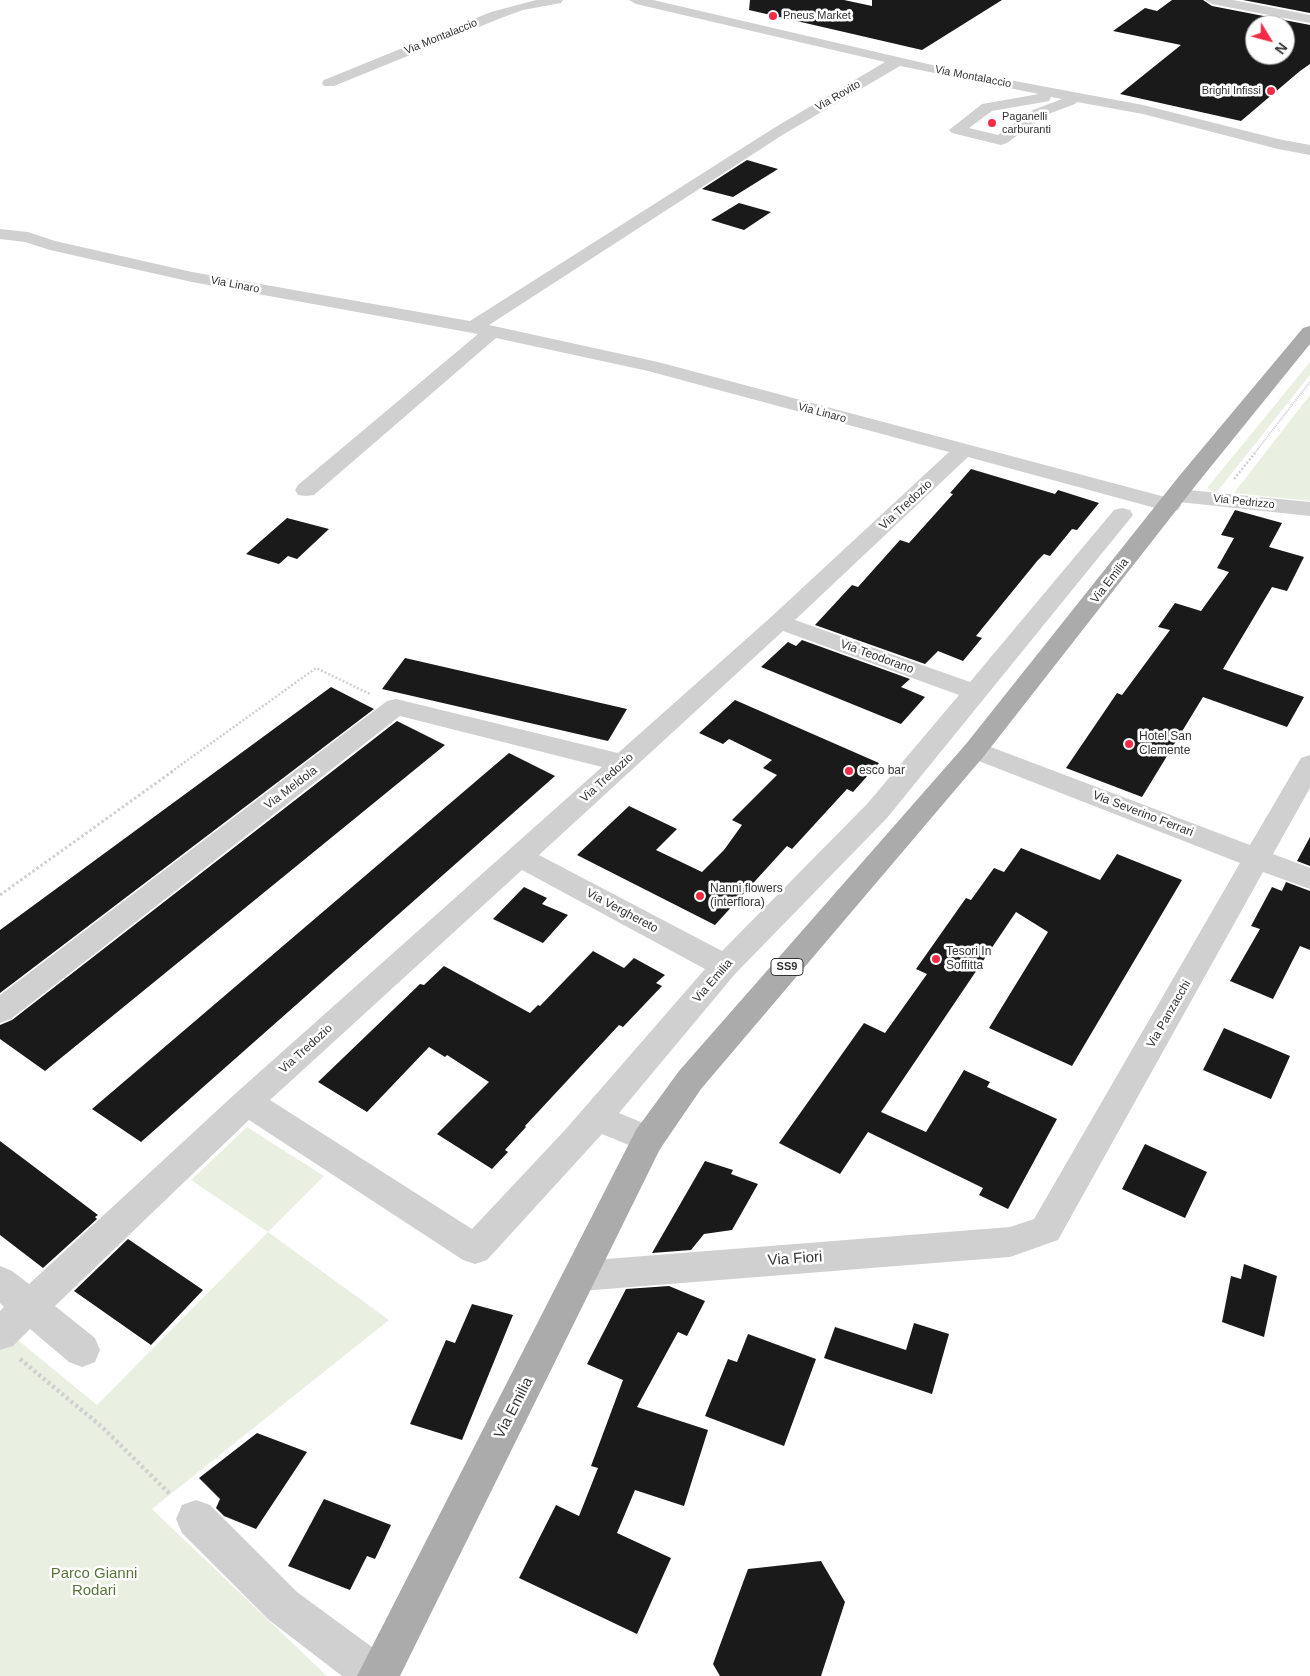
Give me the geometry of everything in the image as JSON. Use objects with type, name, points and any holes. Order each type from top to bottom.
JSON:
[{"type":"main road","name":"Via Emilia","points":[[377,1676],[581,1276],[648,1140],[690,1080],[975,750],[1310,332]]},
{"type":"street","name":"Via Montalaccio","points":[[329,83],[496,15],[520,7],[556,0]]},
{"type":"street","name":"Via Montalaccio","points":[[636,0],[898,61],[1143,110],[1278,144],[1310,150]]},
{"type":"street","points":[[1212,0],[1310,19]]},
{"type":"street","name":"Via Rovito","points":[[483,329],[779,131],[898,61]]},
{"type":"street","points":[[1070,101],[1038,113],[1001,140],[957,130],[987,107],[1045,98],[1070,101],[1090,100]]},
{"type":"street","name":"Via Linaro","points":[[0,234],[28,237],[130,264],[192,277],[483,329],[651,366],[964,450],[1174,500]]},
{"type":"street","points":[[306,490],[483,329]]},
{"type":"street","name":"Via Tredozio","points":[[7,1344],[30,1306],[247,1102],[780,622],[964,450]]},
{"type":"street","name":"Via Pedrizzo","points":[[1174,500],[1216,500],[1310,509]]},
{"type":"street","name":"Via Emilia","points":[[596,1117],[725,966],[877,812],[974,692],[1122,515]]},
{"type":"street","name":"Via Teodorano","points":[[780,622],[974,692]]},
{"type":"street","points":[[396,707],[623,762]]},
{"type":"street","name":"Via Meldola","points":[[0,1011],[396,707]]},
{"type":"street","name":"Via Severino Ferrari","points":[[975,750],[1310,879]]},
{"type":"street","name":"Via Panzacchi","points":[[1010,1242],[1046,1230],[1310,764]]},
{"type":"street","points":[[877,812],[907,828]]},
{"type":"street","name":"Via Verghereto","points":[[520,857],[725,966]]},
{"type":"street","points":[[247,1102],[475,1249],[596,1117],[648,1140]]},
{"type":"street","name":"Via Fiori","points":[[581,1276],[1010,1242]]},
{"type":"street","points":[[0,1282],[82,1350]]},
{"type":"street","name":"Via Emilia","points":[[196,1519],[283,1606],[377,1676]]},
{"type":"path","points":[[1216,500],[1310,382]]},
{"type":"path","points":[[0,895],[316,668],[396,707]]},
{"type":"path","points":[[7,1344],[102,1427],[196,1519]]},
{"type":"green space","points":[[1310,362],[1310,375],[1216,493],[1207,488]]},
{"type":"green space","points":[[1310,395],[1310,501],[1234,493]]},
{"type":"green space","points":[[247,1127],[324,1176],[268,1232],[191,1180]]},
{"type":"green space","name":"Parco Gianni Rodari","points":[[268,1232],[389,1320],[152,1509],[327,1676],[0,1676],[0,1347],[13,1336],[97,1405]]},
{"type":"building","points":[[750,0],[844,0],[872,6],[872,0],[1002,0],[922,50],[749,10]]},
{"type":"building","points":[[1172,0],[1203,0],[1212,6],[1258,15],[1245,15],[1245,65],[1295,65],[1295,22],[1310,25],[1310,64],[1241,121],[1120,94],[1181,45],[1113,31],[1145,8],[1157,11]]},
{"type":"building","points":[[1243,0],[1310,0],[1310,13]]},
{"type":"building","points":[[747,160],[778,169],[733,197],[702,189]]},
{"type":"building","points":[[739,203],[771,212],[744,230],[711,220]]},
{"type":"building","points":[[971,469],[1055,494],[1058,490],[1099,503],[1077,530],[1072,529],[1050,556],[1044,554],[1038,560],[976,636],[982,638],[963,661],[938,651],[925,664],[815,625],[852,585],[858,587],[900,540],[909,543],[953,494],[950,493]]},
{"type":"building","points":[[1235,510],[1282,523],[1269,547],[1304,557],[1287,591],[1272,587],[1223,669],[1304,697],[1287,727],[1203,697],[1142,797],[1066,768],[1117,693],[1122,695],[1170,630],[1158,627],[1175,603],[1201,611],[1229,572],[1217,568],[1234,538],[1221,535]]},
{"type":"building","points":[[287,518],[329,529],[297,559],[288,556],[279,564],[246,554]]},
{"type":"building","points":[[802,640],[910,679],[901,687],[925,697],[901,724],[761,667],[788,642],[796,646]]},
{"type":"building","points":[[405,658],[627,709],[608,741],[382,689]]},
{"type":"building","points":[[331,687],[374,709],[0,993],[0,930]]},
{"type":"building","points":[[735,700],[879,763],[853,792],[847,789],[792,849],[787,846],[715,925],[577,855],[629,806],[677,829],[656,850],[702,872],[724,850],[742,825],[732,820],[777,775],[763,768],[772,760],[729,739],[723,744],[699,733]]},
{"type":"building","points":[[397,721],[445,745],[45,1071],[0,1039],[0,1025],[12,1020]]},
{"type":"building","points":[[509,753],[555,776],[141,1142],[92,1109]]},
{"type":"building","points":[[1310,837],[1310,866],[1297,861]]},
{"type":"building","points":[[1021,848],[1100,880],[1117,854],[1182,880],[1072,1066],[989,1028],[1048,932],[1016,912],[881,1112],[926,1132],[964,1070],[990,1082],[987,1087],[1057,1119],[1008,1209],[979,1195],[983,1188],[868,1132],[840,1174],[779,1143],[864,1023],[885,1033],[927,974],[916,969],[966,898],[971,900],[994,868],[1004,872]]},
{"type":"building","points":[[1286,882],[1310,891],[1310,950],[1300,946],[1273,999],[1230,981],[1260,929],[1251,926],[1272,887],[1282,891]]},
{"type":"building","points":[[524,887],[547,898],[542,904],[568,915],[543,943],[493,919]]},
{"type":"building","points":[[593,951],[624,968],[634,958],[665,975],[656,983],[662,986],[623,1027],[619,1025],[525,1126],[505,1150],[508,1152],[492,1169],[437,1134],[489,1082],[447,1055],[445,1057],[429,1047],[367,1112],[318,1082],[420,984],[424,985],[444,966],[530,1013],[538,1005],[540,1006]]},
{"type":"building","points":[[1224,1028],[1290,1056],[1271,1099],[1203,1070]]},
{"type":"building","points":[[0,1141],[98,1215],[95,1217],[97,1219],[43,1268],[0,1235]]},
{"type":"building","points":[[1145,1144],[1207,1172],[1185,1218],[1122,1189]]},
{"type":"building","points":[[705,1161],[733,1170],[731,1174],[758,1184],[732,1230],[704,1234],[691,1250],[652,1253]]},
{"type":"building","points":[[128,1239],[203,1290],[151,1345],[74,1291]]},
{"type":"building","points":[[1244,1264],[1277,1276],[1264,1337],[1222,1322],[1231,1276],[1241,1279]]},
{"type":"building","points":[[669,1286],[705,1301],[687,1336],[678,1332],[637,1407],[708,1430],[684,1506],[635,1490],[617,1533],[671,1558],[637,1634],[519,1578],[556,1505],[579,1516],[598,1468],[591,1466],[623,1380],[587,1364],[626,1289]]},
{"type":"building","points":[[472,1304],[513,1315],[462,1440],[410,1424],[446,1340],[455,1343]]},
{"type":"building","points":[[914,1323],[949,1334],[932,1394],[824,1358],[835,1327],[906,1350]]},
{"type":"building","points":[[748,1334],[816,1359],[784,1446],[705,1416],[728,1359],[737,1362]]},
{"type":"building","points":[[257,1433],[307,1452],[256,1529],[224,1516],[216,1508],[220,1499],[199,1478]]},
{"type":"building","points":[[324,1499],[391,1525],[375,1559],[367,1556],[350,1590],[288,1566]]},
{"type":"building","points":[[821,1561],[845,1602],[821,1676],[720,1676],[713,1664],[748,1569]]},
{"type":"place","name":"Pneus Market","points":[[773,16]]},
{"type":"place","name":"Brighi Infissi","points":[[1271,91]]},
{"type":"place","name":"Paganelli carburanti","points":[[992,123]]},
{"type":"place","name":"Hotel San Clemente","points":[[1129,744]]},
{"type":"place","name":"esco bar","points":[[849,771]]},
{"type":"place","name":"Nanni flowers (interflora)","points":[[700,896]]},
{"type":"place","name":"Tesori In Soffitta","points":[[936,959]]}]
